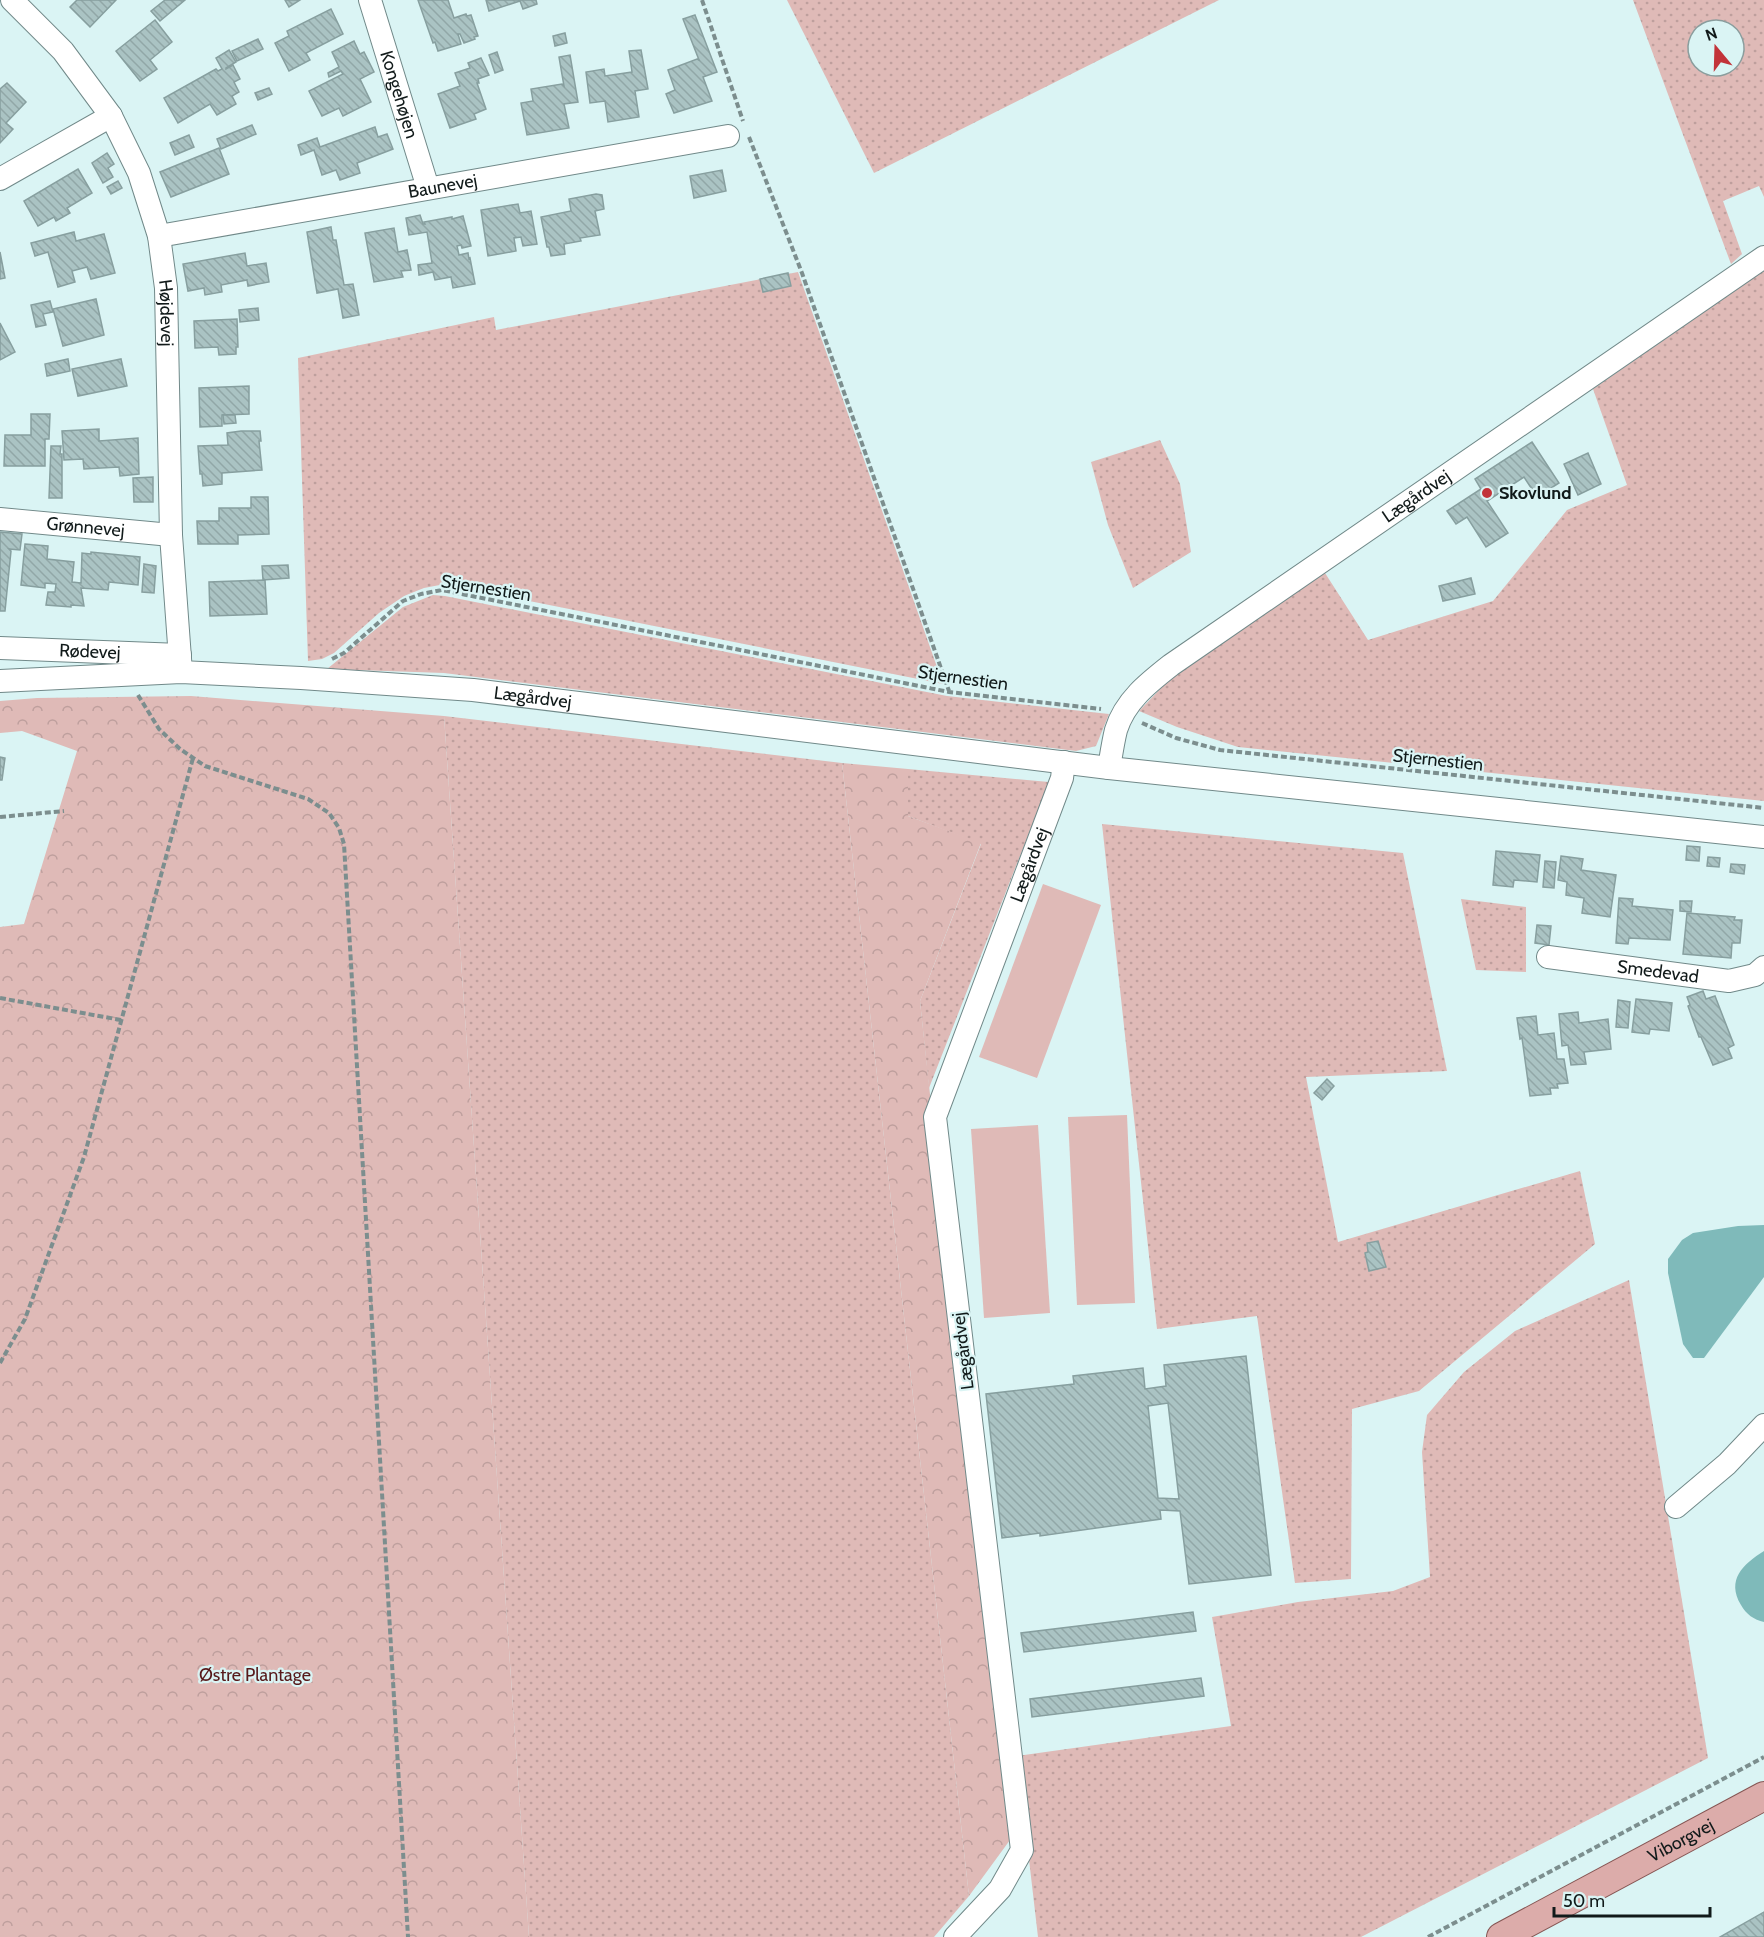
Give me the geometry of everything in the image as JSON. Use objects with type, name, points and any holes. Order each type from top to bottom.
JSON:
[{"type":"main road","name":"Viborgvej","points":[[1501,1937],[1764,1796]]},
{"type":"street","name":"Højdevej","points":[[12,0],[63,51],[111,116],[139,172],[159,236],[166,288],[171,535],[180,664]]},
{"type":"street","name":"Kongehøjen","points":[[370,0],[428,188]]},
{"type":"street","points":[[0,179],[111,116]]},
{"type":"street","name":"Baunevej","points":[[159,236],[739,130]]},
{"type":"street","name":"Lægårdvej","points":[[1109,768],[1116,730],[1123,714],[1146,685],[1171,665],[1764,257]]},
{"type":"street","name":"Grønnevej","points":[[0,519],[171,535]]},
{"type":"street","name":"Rødevej","points":[[0,648],[180,664]]},
{"type":"street","name":"Lægårdvej","points":[[0,681],[180,664],[300,678],[473,690],[1109,768],[1764,837]]},
{"type":"street","name":"Lægårdvej","points":[[955,1937],[1000,1889],[1022,1850],[935,1118],[1062,778],[1064,762]]},
{"type":"street","name":"Smedevad","points":[[1548,957],[1729,981],[1755,975],[1764,968]]},
{"type":"street","points":[[1676,1507],[1727,1464],[1764,1425]]},
{"type":"path","points":[[702,0],[739,130],[802,273],[949,692]]},
{"type":"path","name":"Stjernestien","points":[[326,661],[344,653],[403,601],[421,594],[442,590],[949,692],[1112,710],[1176,738],[1220,750],[1764,808]]},
{"type":"path","points":[[128,694],[148,694]]},
{"type":"path","points":[[138,694],[159,729],[180,749],[205,766],[308,799],[329,813],[339,828],[344,843],[408,1937]]},
{"type":"path","points":[[0,1363],[25,1318],[84,1156],[193,758]]},
{"type":"path","points":[[0,817],[64,811]]},
{"type":"path","points":[[0,998],[122,1020]]},
{"type":"path","points":[[1428,1937],[1764,1757]]},
{"type":"green space","points":[[787,0],[1219,0],[874,173]]},
{"type":"green space","points":[[1633,0],[1764,0],[1764,197],[1759,186],[1723,201],[1742,254],[1731,264]]},
{"type":"green space","points":[[1764,270],[1764,801],[1238,747],[1177,727],[1139,711],[1165,684],[1190,665],[1325,573],[1368,640],[1493,601],[1567,510],[1627,485],[1593,389]]},
{"type":"green space","points":[[798,272],[943,684],[445,584],[424,588],[404,596],[379,613],[334,653],[322,659],[308,661],[298,358],[494,317],[496,330]]},
{"type":"green space","points":[[1160,440],[1180,484],[1191,552],[1133,588],[1108,525],[1091,462]]},
{"type":"green space","points":[[433,595],[947,696],[1109,714],[1096,746],[1076,751],[444,673],[327,669],[403,607]]},
{"type":"green space","name":"Østre Plantage","points":[[191,696],[444,716],[529,1937],[0,1937],[0,927],[24,924],[77,751],[22,731],[0,733],[0,701],[37,698]]},
{"type":"green space","points":[[444,716],[842,763],[969,1896],[934,1937],[529,1937]]},
{"type":"green space","points":[[842,763],[908,769],[908,816],[981,843],[920,1001],[1010,1840],[969,1896]]},
{"type":"green space","points":[[908,769],[1049,782],[929,1088],[920,1001],[981,844],[908,816]]},
{"type":"green space","points":[[1102,824],[1403,853],[1447,1071],[1306,1077],[1338,1242],[1580,1171],[1595,1244],[1419,1391],[1352,1409],[1351,1579],[1295,1583],[1257,1316],[1157,1329]]},
{"type":"green space","points":[[1043,884],[1101,905],[1037,1078],[979,1057]]},
{"type":"green space","points":[[1461,899],[1526,907],[1526,972],[1476,970]]},
{"type":"green space","points":[[1127,1115],[1135,1303],[1077,1305],[1068,1117]]},
{"type":"green space","points":[[1038,1125],[1050,1313],[984,1318],[971,1129]]},
{"type":"green space","points":[[1629,1280],[1708,1758],[1361,1937],[1038,1937],[1017,1756],[1231,1726],[1212,1617],[1298,1602],[1393,1591],[1430,1577],[1422,1452],[1427,1415],[1464,1372],[1515,1331]]},
{"type":"water","points":[[1764,1225],[1764,1277],[1704,1358],[1693,1358],[1683,1344],[1668,1273],[1668,1259],[1682,1240],[1693,1233],[1738,1226]]},
{"type":"water","points":[[1764,1551],[1764,1622],[1745,1611],[1735,1588],[1736,1580],[1744,1567]]},
{"type":"building","points":[[77,0],[116,0],[90,27],[70,7]]},
{"type":"building","points":[[165,0],[185,0],[160,21],[151,11]]},
{"type":"building","points":[[285,0],[300,0],[289,7]]},
{"type":"building","points":[[418,0],[448,0],[454,18],[466,14],[471,15],[478,36],[464,43],[458,34],[461,44],[438,51]]},
{"type":"building","points":[[486,0],[536,0],[537,4],[523,9],[520,1],[489,11]]},
{"type":"building","points":[[331,9],[343,34],[306,53],[310,60],[289,71],[275,43],[289,36],[287,31]]},
{"type":"building","points":[[695,15],[717,72],[703,77],[712,101],[674,113],[666,94],[675,90],[668,70],[699,60],[683,19]]},
{"type":"building","points":[[155,20],[172,42],[150,60],[157,69],[140,81],[116,51]]},
{"type":"building","points":[[565,33],[567,43],[555,46],[553,36]]},
{"type":"building","points":[[258,39],[263,49],[237,61],[232,51]]},
{"type":"building","points":[[354,41],[360,54],[364,52],[374,72],[360,79],[371,102],[343,116],[339,108],[322,116],[309,91],[343,74],[341,71],[329,77],[328,73],[339,67],[332,52]]},
{"type":"building","points":[[229,50],[236,62],[226,69],[233,65],[240,79],[234,82],[239,92],[232,96],[236,104],[217,115],[210,104],[178,123],[164,98],[216,69],[218,71],[222,69],[216,58]]},
{"type":"building","points":[[641,50],[648,89],[635,91],[639,117],[608,122],[605,101],[590,103],[586,72],[604,69],[605,76],[632,72],[629,51]]},
{"type":"building","points":[[497,52],[503,70],[495,73],[489,55]]},
{"type":"building","points":[[570,55],[578,102],[564,104],[569,128],[527,135],[521,103],[533,101],[531,89],[562,84],[564,86],[559,57]]},
{"type":"building","points":[[481,58],[489,75],[478,79],[479,83],[477,83],[486,109],[474,114],[476,119],[450,128],[438,94],[460,86],[455,73],[470,68],[468,63]]},
{"type":"building","points":[[7,83],[26,102],[6,123],[13,129],[0,143],[0,89]]},
{"type":"building","points":[[269,88],[272,94],[258,100],[255,93]]},
{"type":"building","points":[[252,125],[256,134],[221,149],[217,139]]},
{"type":"building","points":[[375,127],[378,137],[387,134],[393,149],[357,163],[360,173],[340,180],[336,170],[322,175],[314,150],[301,155],[298,145],[317,138],[320,147]]},
{"type":"building","points":[[189,135],[194,147],[175,155],[170,143]]},
{"type":"building","points":[[219,148],[229,174],[171,197],[160,172]]},
{"type":"building","points":[[107,153],[114,164],[108,168],[113,177],[103,183],[92,163]]},
{"type":"building","points":[[78,169],[92,193],[67,208],[70,213],[56,221],[54,217],[38,226],[24,201]]},
{"type":"building","points":[[722,170],[726,191],[694,198],[690,176]]},
{"type":"building","points":[[118,181],[122,188],[111,194],[107,187]]},
{"type":"building","points":[[602,195],[604,209],[595,211],[600,235],[580,238],[581,241],[564,244],[565,254],[551,256],[541,217],[571,211],[569,199]]},
{"type":"building","points":[[518,204],[520,213],[531,211],[537,244],[523,246],[521,237],[514,238],[516,251],[488,256],[481,210]]},
{"type":"building","points":[[420,215],[423,224],[463,216],[471,246],[462,248],[461,245],[457,246],[459,255],[468,253],[475,284],[453,288],[451,277],[435,280],[433,272],[419,275],[418,265],[432,263],[427,232],[409,235],[406,218]]},
{"type":"building","points":[[331,227],[333,240],[336,240],[344,285],[353,284],[359,315],[343,318],[338,289],[317,293],[307,232]]},
{"type":"building","points":[[394,228],[398,252],[407,250],[411,270],[401,271],[403,277],[374,282],[365,233]]},
{"type":"building","points":[[74,232],[76,241],[104,234],[115,273],[91,279],[87,267],[72,271],[75,282],[58,287],[48,252],[35,256],[31,243]]},
{"type":"building","points":[[0,252],[5,278],[0,279]]},
{"type":"building","points":[[245,253],[247,266],[266,263],[269,282],[248,286],[247,280],[221,285],[222,292],[205,295],[204,288],[188,291],[183,264]]},
{"type":"building","points":[[788,273],[791,286],[763,292],[760,279]]},
{"type":"building","points":[[96,299],[104,335],[63,346],[53,309]]},
{"type":"building","points":[[50,301],[53,312],[43,314],[46,325],[36,327],[31,305]]},
{"type":"building","points":[[258,308],[259,320],[240,322],[239,310]]},
{"type":"building","points":[[237,319],[236,354],[219,355],[218,347],[195,348],[194,321]]},
{"type":"building","points":[[0,323],[15,352],[0,360]]},
{"type":"building","points":[[68,359],[70,371],[47,376],[45,364]]},
{"type":"building","points":[[121,359],[127,386],[78,396],[72,369]]},
{"type":"building","points":[[249,386],[249,414],[222,415],[222,426],[200,427],[199,388]]},
{"type":"building","points":[[31,414],[50,414],[49,439],[45,439],[45,466],[4,466],[5,435],[31,435]]},
{"type":"building","points":[[223,415],[235,415],[236,423],[224,424]]},
{"type":"building","points":[[99,429],[99,441],[138,438],[139,474],[120,476],[119,467],[84,469],[83,459],[64,460],[62,431]]},
{"type":"building","points":[[260,431],[262,470],[222,473],[222,484],[203,486],[198,446],[228,445],[227,433]]},
{"type":"building","name":"Skovlund","points":[[1532,442],[1559,483],[1537,497],[1524,477],[1487,501],[1508,533],[1486,547],[1467,517],[1456,524],[1447,511],[1481,489],[1475,479]]},
{"type":"building","points":[[51,446],[61,446],[62,498],[49,498]]},
{"type":"building","points":[[1588,453],[1601,484],[1578,495],[1564,464]]},
{"type":"building","points":[[153,477],[153,502],[134,502],[133,478]]},
{"type":"building","points":[[251,497],[268,497],[269,534],[238,535],[238,544],[198,544],[197,521],[219,521],[219,508],[251,508]]},
{"type":"building","points":[[0,532],[22,534],[20,550],[9,549],[11,551],[5,611],[0,611]]},
{"type":"building","points":[[25,544],[48,546],[47,559],[74,562],[72,582],[81,583],[82,553],[140,557],[138,585],[109,582],[108,590],[81,588],[84,606],[46,605],[48,592],[55,592],[56,584],[45,583],[45,588],[21,585]]},
{"type":"building","points":[[144,564],[156,566],[154,593],[142,592]]},
{"type":"building","points":[[288,565],[289,578],[263,580],[262,566]]},
{"type":"building","points":[[1471,578],[1475,594],[1443,601],[1439,586]]},
{"type":"building","points":[[265,580],[267,614],[210,616],[209,582]]},
{"type":"building","points":[[0,757],[5,758],[2,780],[0,780]]},
{"type":"building","points":[[1687,846],[1700,847],[1699,861],[1686,860]]},
{"type":"building","points":[[1496,851],[1540,855],[1537,882],[1514,880],[1513,887],[1493,885]]},
{"type":"building","points":[[1561,856],[1583,859],[1581,870],[1616,875],[1610,917],[1582,913],[1584,898],[1566,895],[1567,882],[1558,880]]},
{"type":"building","points":[[1708,857],[1720,858],[1719,867],[1707,866]]},
{"type":"building","points":[[1545,861],[1556,862],[1554,888],[1543,887]]},
{"type":"building","points":[[1731,864],[1745,865],[1744,874],[1730,872]]},
{"type":"building","points":[[1619,898],[1633,899],[1632,906],[1673,910],[1670,940],[1629,938],[1628,944],[1616,943]]},
{"type":"building","points":[[1680,901],[1692,901],[1691,912],[1680,911]]},
{"type":"building","points":[[1687,913],[1735,917],[1734,920],[1742,920],[1740,943],[1732,943],[1731,958],[1683,954]]},
{"type":"building","points":[[1537,925],[1551,926],[1549,945],[1535,943]]},
{"type":"building","points":[[1703,991],[1706,999],[1715,996],[1734,1045],[1728,1048],[1732,1058],[1713,1065],[1699,1037],[1688,1006],[1690,1005],[1687,997]]},
{"type":"building","points":[[1636,999],[1672,1003],[1669,1031],[1650,1029],[1649,1034],[1632,1032]]},
{"type":"building","points":[[1618,1000],[1630,1002],[1628,1028],[1616,1027]]},
{"type":"building","points":[[1578,1012],[1579,1023],[1608,1019],[1611,1049],[1584,1052],[1586,1064],[1571,1065],[1568,1045],[1562,1046],[1559,1014]]},
{"type":"building","points":[[1536,1016],[1538,1035],[1554,1033],[1557,1059],[1564,1059],[1568,1083],[1557,1084],[1558,1088],[1550,1088],[1551,1094],[1530,1096],[1517,1018]]},
{"type":"building","points":[[1327,1079],[1334,1086],[1322,1100],[1314,1093]]},
{"type":"building","points":[[1378,1241],[1386,1267],[1369,1271],[1365,1253],[1368,1252],[1367,1243]]},
{"type":"building","points":[[1246,1356],[1271,1575],[1189,1584],[1180,1511],[1160,1510],[1161,1519],[1040,1536],[1040,1533],[1002,1538],[986,1394],[1074,1384],[1073,1376],[1143,1368],[1145,1389],[1166,1386],[1164,1365]],"holes":[[[1168,1403],[1179,1499],[1158,1498],[1148,1406]]]},
{"type":"building","points":[[1193,1612],[1196,1631],[1024,1652],[1021,1633]]},
{"type":"building","points":[[1201,1678],[1204,1696],[1032,1717],[1030,1699]]},
{"type":"building","points":[[1764,1912],[1764,1937],[1720,1937]]},
{"type":"place","name":"Skovlund","points":[[1487,493]]}]
